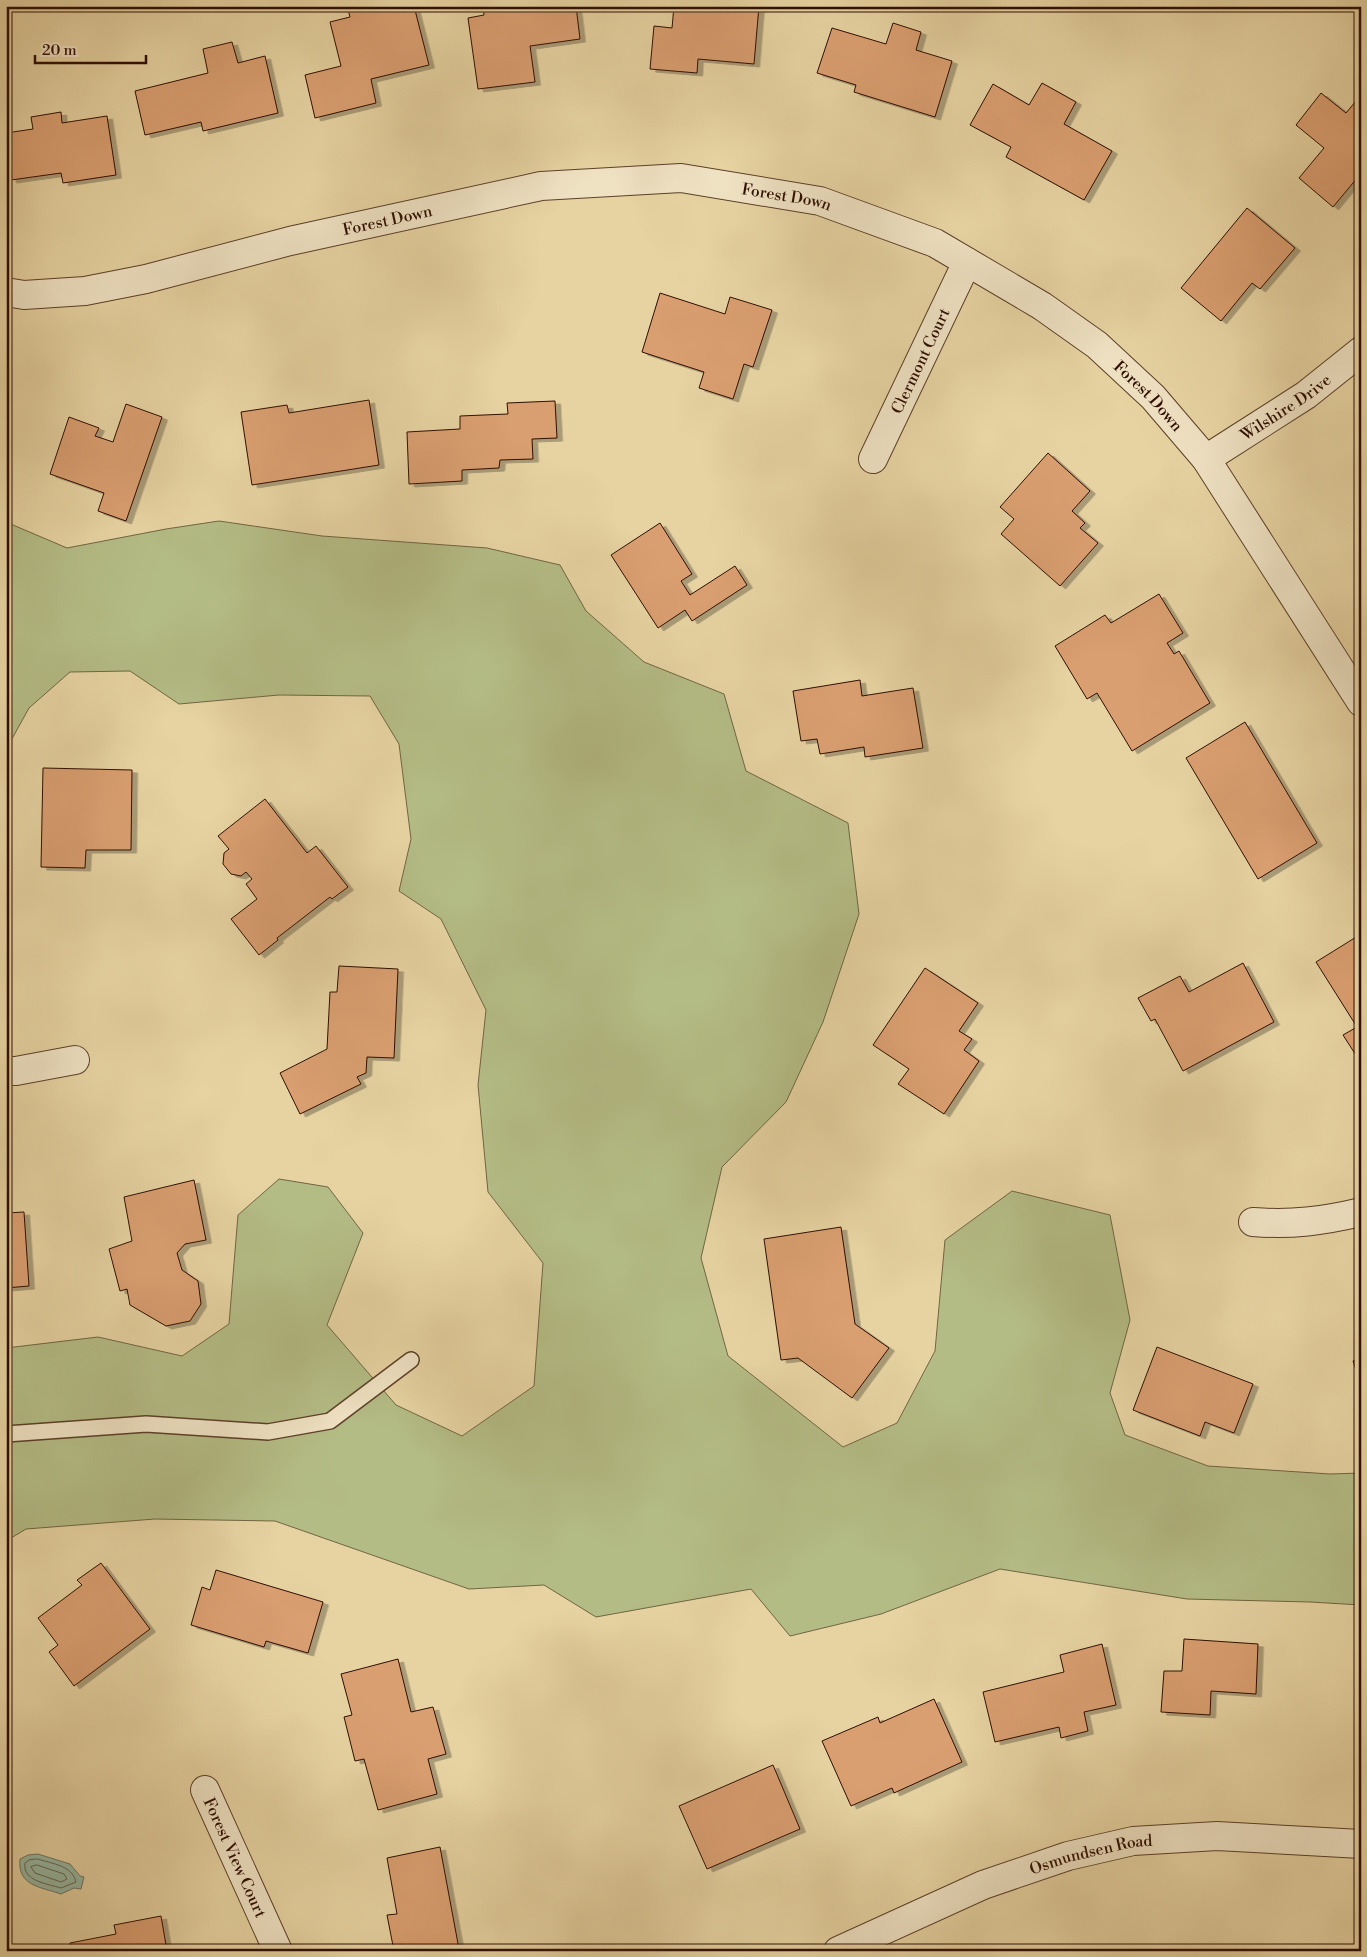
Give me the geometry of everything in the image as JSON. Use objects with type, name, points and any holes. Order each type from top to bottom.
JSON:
[{"type":"street","name":"Forest Down","points":[[6,292],[24,295],[94,290],[146,279],[290,241],[541,186],[680,178],[820,201],[935,243],[1042,306],[1096,345],[1153,397],[1206,458],[1361,702]]},
{"type":"street","name":"Clermont Court","points":[[873,459],[967,262]]},
{"type":"street","name":"Wilshire Drive","points":[[1206,458],[1306,395],[1361,351]]},
{"type":"street","points":[[6,1071],[16,1071],[75,1060]]},
{"type":"street","points":[[1254,1222],[1284,1224],[1324,1220],[1361,1212]]},
{"type":"street","name":"Forest View Court","points":[[205,1790],[278,1951]]},
{"type":"street","name":"Osmundsen Road","points":[[838,1951],[984,1885],[1068,1856],[1133,1841],[1217,1836],[1361,1844]]},
{"type":"lane","points":[[6,1434],[146,1424],[268,1432],[330,1421],[411,1360]]},
{"type":"green space","points":[[219,521],[322,536],[487,548],[560,565],[586,611],[644,662],[724,694],[746,771],[848,823],[859,914],[823,1022],[786,1102],[722,1167],[701,1258],[728,1356],[843,1447],[897,1423],[935,1351],[945,1240],[1012,1191],[1110,1215],[1130,1320],[1110,1393],[1125,1435],[1208,1466],[1330,1474],[1361,1473],[1361,1605],[1187,1599],[1000,1569],[881,1614],[790,1636],[751,1589],[596,1617],[544,1585],[469,1589],[275,1521],[155,1519],[26,1529],[6,1541],[6,1348],[98,1337],[182,1356],[229,1324],[238,1215],[279,1179],[328,1187],[363,1233],[327,1325],[396,1405],[462,1436],[534,1386],[543,1263],[488,1192],[478,1085],[486,1010],[441,919],[399,891],[411,839],[399,744],[370,696],[279,695],[179,704],[130,671],[70,672],[29,708],[8,746],[6,746],[6,522],[67,548]]},
{"type":"water","points":[[38,1854],[70,1864],[80,1876],[84,1877],[81,1889],[74,1888],[61,1894],[38,1887],[26,1880],[20,1868],[20,1859],[28,1855]]},
{"type":"building","points":[[347,6],[379,6],[380,11],[398,6],[414,6],[429,65],[371,79],[376,103],[315,118],[305,75],[341,66],[330,22],[350,17]]},
{"type":"building","points":[[483,6],[576,6],[580,39],[530,46],[535,82],[478,89],[468,18],[484,15]]},
{"type":"building","points":[[674,6],[759,6],[754,64],[698,59],[697,73],[650,69],[654,26],[672,28]]},
{"type":"building","points":[[893,23],[921,32],[916,50],[952,61],[935,117],[854,92],[856,85],[817,73],[832,28],[886,44]]},
{"type":"building","points":[[232,42],[238,63],[265,56],[278,113],[203,131],[201,122],[145,135],[135,91],[208,73],[203,49]]},
{"type":"building","points":[[1042,83],[1076,102],[1064,124],[1112,151],[1084,200],[1006,157],[1011,147],[970,125],[993,84],[1029,105]]},
{"type":"building","points":[[1321,93],[1346,113],[1361,95],[1361,179],[1358,177],[1333,207],[1299,178],[1324,148],[1296,125]]},
{"type":"building","points":[[61,112],[62,123],[107,116],[116,175],[63,183],[61,173],[11,180],[6,152],[6,133],[33,129],[31,117]]},
{"type":"building","points":[[1247,208],[1295,248],[1260,289],[1252,283],[1221,321],[1181,288]]},
{"type":"building","points":[[660,293],[725,314],[730,297],[772,310],[753,367],[744,364],[733,399],[699,388],[704,372],[642,352]]},
{"type":"building","points":[[369,400],[379,465],[252,485],[241,412],[287,405],[289,413]]},
{"type":"building","points":[[555,401],[557,438],[532,439],[533,459],[500,460],[499,468],[462,470],[462,481],[409,484],[407,432],[460,429],[460,416],[508,414],[507,403]]},
{"type":"building","points":[[126,404],[162,417],[126,521],[98,511],[104,493],[50,474],[69,417],[99,428],[95,436],[113,442]]},
{"type":"building","points":[[1048,453],[1090,491],[1072,511],[1085,523],[1080,528],[1098,543],[1060,586],[1001,534],[1014,519],[1000,507]]},
{"type":"building","points":[[660,523],[692,574],[681,581],[690,595],[735,566],[747,585],[692,621],[685,610],[658,628],[611,555]]},
{"type":"building","points":[[1159,594],[1183,633],[1167,643],[1174,654],[1179,651],[1210,703],[1132,751],[1097,693],[1087,699],[1055,646],[1105,615],[1111,623]]},
{"type":"building","points":[[860,680],[862,696],[913,688],[923,748],[865,757],[864,747],[820,754],[817,739],[801,741],[793,691]]},
{"type":"building","points":[[1245,722],[1317,843],[1258,879],[1186,758]]},
{"type":"building","points":[[43,768],[132,770],[131,850],[86,850],[85,868],[41,867]]},
{"type":"building","points":[[265,799],[307,853],[316,846],[348,887],[332,899],[330,897],[277,938],[278,940],[259,955],[231,919],[257,899],[246,884],[252,879],[246,872],[241,876],[231,874],[223,864],[224,853],[229,849],[218,836]]},
{"type":"building","points":[[1361,934],[1361,1063],[1343,1035],[1357,1027],[1316,962]]},
{"type":"building","points":[[1243,963],[1274,1022],[1183,1071],[1155,1019],[1151,1021],[1138,998],[1180,976],[1189,992]]},
{"type":"building","points":[[339,966],[398,969],[394,1058],[367,1057],[366,1073],[357,1077],[361,1084],[300,1114],[280,1073],[327,1049],[330,992],[337,992]]},
{"type":"building","points":[[925,968],[978,1003],[959,1031],[972,1039],[964,1050],[979,1061],[944,1114],[898,1084],[909,1069],[873,1045]]},
{"type":"building","points":[[194,1180],[206,1240],[185,1244],[177,1253],[182,1270],[198,1281],[201,1304],[190,1321],[166,1326],[130,1305],[127,1289],[120,1291],[109,1249],[132,1241],[124,1197]]},
{"type":"building","points":[[24,1212],[29,1286],[6,1288],[6,1213]]},
{"type":"building","points":[[841,1227],[855,1324],[889,1348],[852,1398],[798,1358],[781,1360],[764,1239]]},
{"type":"building","points":[[1157,1347],[1253,1384],[1234,1433],[1205,1422],[1200,1436],[1133,1410]]},
{"type":"building","points":[[1361,1358],[1361,1385],[1353,1361]]},
{"type":"building","points":[[101,1563],[150,1629],[74,1686],[49,1652],[58,1645],[38,1618],[82,1585],[77,1580]]},
{"type":"building","points":[[216,1570],[323,1602],[308,1653],[266,1641],[264,1647],[191,1625],[202,1587],[210,1590]]},
{"type":"building","points":[[1184,1639],[1258,1644],[1256,1694],[1211,1691],[1210,1715],[1161,1712],[1164,1671],[1182,1671]]},
{"type":"building","points":[[1102,1644],[1116,1705],[1084,1712],[1088,1731],[1061,1738],[1059,1727],[995,1742],[983,1692],[1064,1672],[1060,1655]]},
{"type":"building","points":[[398,1659],[411,1712],[433,1707],[446,1754],[428,1759],[437,1794],[378,1810],[364,1759],[355,1761],[344,1717],[352,1715],[341,1674]]},
{"type":"building","points":[[934,1699],[962,1762],[894,1793],[892,1788],[851,1806],[822,1741],[878,1717],[880,1723]]},
{"type":"building","points":[[773,1765],[800,1829],[707,1869],[679,1806]]},
{"type":"building","points":[[440,1847],[459,1949],[394,1951],[387,1915],[397,1914],[387,1858]]},
{"type":"building","points":[[161,1916],[167,1951],[71,1951],[70,1943],[116,1934],[114,1925]]}]
